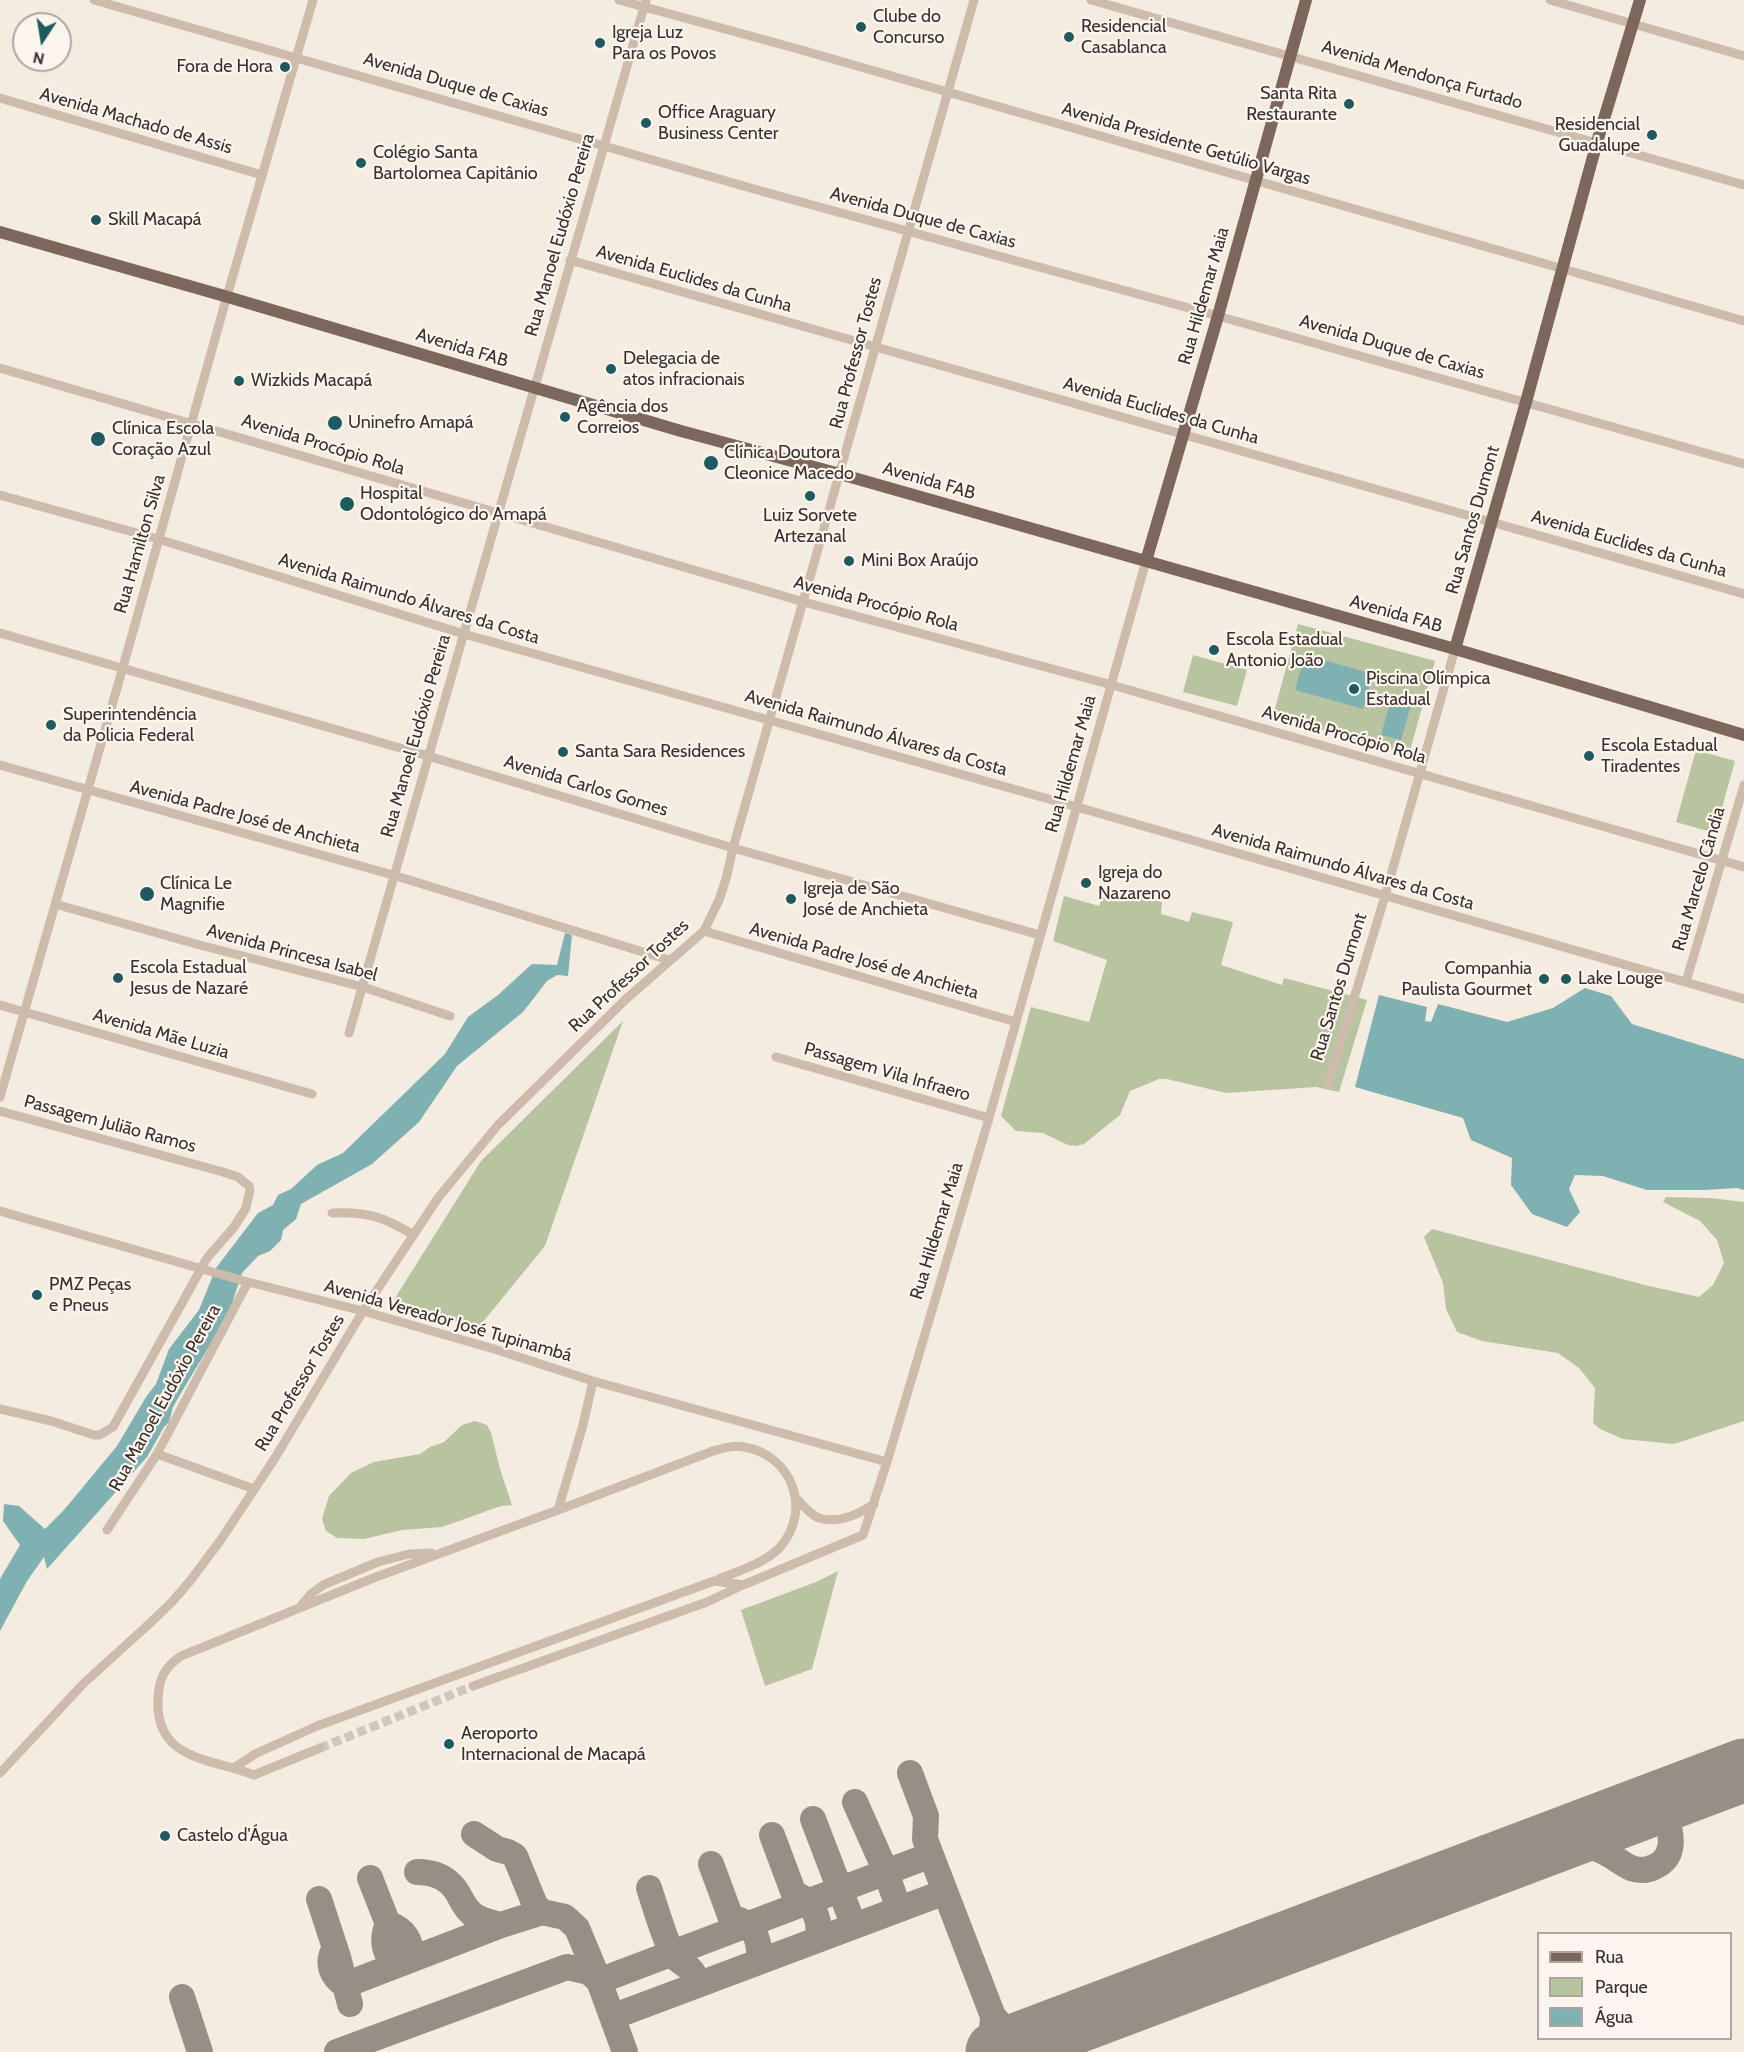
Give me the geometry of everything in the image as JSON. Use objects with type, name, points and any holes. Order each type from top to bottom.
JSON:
[{"type":"main road","name":"Rua Hildemar Maia","points":[[1146,561],[1256,182],[1306,0]]},
{"type":"main road","name":"Rua Santos Dumont","points":[[1455,649],[1597,142],[1640,0]]},
{"type":"main road","name":"Avenida FAB","points":[[0,232],[227,296],[533,388],[1455,649],[1744,735]]},
{"type":"street","name":"Avenida Duque de Caxias","points":[[94,0],[1744,464]]},
{"type":"street","name":"Rua Hamilton Silva","points":[[0,1097],[313,0]]},
{"type":"street","name":"Avenida Presidente Getúlio Vargas","points":[[619,0],[645,3],[948,93],[1744,321]]},
{"type":"street","name":"Rua Professor Tostes","points":[[0,1773],[84,1683],[172,1602],[220,1541],[298,1421],[412,1234],[465,1162],[498,1125],[669,960],[704,931],[723,889],[840,474],[873,348],[974,0]]},
{"type":"street","name":"Avenida Mendonça Furtado","points":[[1091,0],[1744,185]]},
{"type":"street","points":[[1550,0],[1744,56]]},
{"type":"street","name":"Rua Manoel Eudóxio Pereira","points":[[349,1033],[645,3]]},
{"type":"street","name":"Avenida Machado de Assis","points":[[0,98],[262,175]]},
{"type":"street","name":"Avenida Euclides da Cunha","points":[[570,260],[1744,594]]},
{"type":"street","name":"Avenida Procópio Rola","points":[[0,368],[804,602],[1112,685],[1744,867]]},
{"type":"street","name":"Avenida Raimundo Álvares da Costa","points":[[0,495],[158,539],[464,634],[1744,999]]},
{"type":"street","name":"Rua Hildemar Maia","points":[[743,1585],[863,1535],[887,1462],[989,1118],[1146,561]]},
{"type":"street","name":"Avenida Carlos Gomes","points":[[0,633],[428,756],[733,848],[1040,935]]},
{"type":"street","name":"Rua Santos Dumont","points":[[1328,1084],[1385,896],[1455,649]]},
{"type":"street","name":"Avenida Padre José de Anchieta","points":[[0,765],[393,875],[669,960]]},
{"type":"street","name":"Rua Marcelo Cândia","points":[[1686,982],[1744,785]]},
{"type":"street","name":"Avenida Princesa Isabel","points":[[55,904],[196,944],[363,987],[450,1016]]},
{"type":"street","name":"Avenida Padre José de Anchieta","points":[[704,931],[1016,1022]]},
{"type":"street","name":"Avenida Mãe Luzia","points":[[0,1005],[312,1094]]},
{"type":"street","name":"Passagem Vila Infraero","points":[[776,1057],[989,1118]]},
{"type":"street","name":"Passagem Julião Ramos","points":[[0,1112],[212,1169]]},
{"type":"street","name":"Rua Manoel Eudóxio Pereira","points":[[0,1408],[94,1435],[100,1435],[113,1427],[206,1270],[207,1258],[246,1208],[249,1186],[238,1177],[212,1169]]},
{"type":"street","name":"Avenida Vereador José Tupinambá","points":[[0,1211],[206,1270],[363,1311],[593,1381],[887,1462]]},
{"type":"street","points":[[332,1213],[355,1212],[375,1215],[412,1234]]},
{"type":"street","name":"Rua Manoel Eudóxio Pereira","points":[[107,1530],[157,1454],[246,1281]]},
{"type":"street","points":[[558,1510],[583,1425],[593,1381]]},
{"type":"street","points":[[235,1767],[255,1754],[317,1726],[714,1581],[772,1555],[794,1526],[797,1499],[792,1485],[772,1458],[760,1452],[745,1447],[730,1446],[713,1451],[440,1552],[302,1606],[181,1656],[169,1664],[164,1671],[158,1704],[161,1727],[167,1738],[184,1752],[198,1759],[235,1767],[254,1775],[320,1748]]},
{"type":"street","points":[[157,1454],[254,1489]]},
{"type":"street","points":[[797,1499],[818,1517],[830,1520],[860,1513],[874,1504]]},
{"type":"street","points":[[714,1581],[743,1585]]},
{"type":"street","points":[[473,1686],[707,1602],[743,1585]]},
{"type":"green space","name":"Piscina Olímpica Estadual","points":[[1298,624],[1435,661],[1409,754],[1273,716]]},
{"type":"green space","points":[[1193,655],[1247,670],[1237,706],[1183,692]]},
{"type":"green space","points":[[1696,750],[1735,761],[1718,822],[1721,823],[1718,834],[1676,822]]},
{"type":"green space","points":[[1106,887],[1162,902],[1161,914],[1189,922],[1192,912],[1233,922],[1221,965],[1282,985],[1284,978],[1367,1000],[1339,1092],[1316,1087],[1226,1093],[1159,1079],[1130,1091],[1120,1115],[1084,1144],[1068,1145],[1043,1133],[1016,1131],[1001,1116],[1031,1007],[1089,1022],[1107,960],[1053,941],[1064,896],[1099,906]]},
{"type":"green space","points":[[623,1021],[545,1246],[478,1328],[392,1303],[481,1161]]},
{"type":"green space","points":[[1666,1197],[1710,1198],[1744,1202],[1744,1421],[1674,1444],[1623,1439],[1600,1429],[1593,1423],[1595,1388],[1579,1368],[1558,1353],[1482,1341],[1457,1332],[1446,1309],[1443,1283],[1424,1237],[1432,1229],[1699,1297],[1713,1285],[1724,1263],[1717,1240],[1700,1221],[1663,1202]]},
{"type":"green space","points":[[475,1421],[487,1425],[491,1433],[512,1505],[501,1506],[442,1527],[402,1530],[364,1539],[337,1538],[326,1531],[322,1519],[329,1496],[351,1473],[374,1462],[420,1454],[444,1442],[462,1425]]},
{"type":"green space","points":[[838,1571],[812,1669],[765,1686],[741,1610],[816,1582]]},
{"type":"water","points":[[1305,655],[1373,674],[1363,709],[1295,690]]},
{"type":"water","points":[[1391,699],[1411,705],[1401,740],[1381,735]]},
{"type":"water","points":[[565,933],[572,935],[568,976],[557,975],[547,981],[523,1012],[457,1066],[419,1122],[372,1164],[301,1204],[296,1219],[283,1230],[281,1240],[270,1251],[258,1256],[242,1273],[228,1315],[173,1407],[169,1422],[147,1457],[47,1569],[44,1557],[27,1581],[0,1631],[0,1579],[20,1545],[3,1521],[4,1504],[19,1506],[45,1529],[64,1510],[117,1446],[156,1384],[169,1349],[199,1310],[216,1268],[258,1213],[273,1205],[278,1195],[291,1189],[317,1165],[343,1153],[445,1054],[468,1017],[498,995],[532,964],[557,965]]},
{"type":"water","points":[[1585,988],[1611,996],[1632,1024],[1744,1059],[1744,1190],[1737,1188],[1647,1190],[1603,1176],[1575,1175],[1569,1189],[1580,1212],[1567,1227],[1532,1214],[1511,1185],[1512,1158],[1471,1140],[1463,1118],[1355,1087],[1379,995],[1427,1007],[1425,1021],[1431,1022],[1438,1004],[1507,1022],[1553,1008]]},
{"type":"taxiway","points":[[910,1773],[926,1816],[925,1839],[993,2016],[1014,2033],[1026,2036],[1042,2035]]},
{"type":"taxiway","points":[[1548,1844],[1594,1848],[1631,1868],[1637,1870],[1651,1868],[1663,1862],[1670,1847],[1671,1838],[1662,1801]]},
{"type":"taxiway","points":[[855,1802],[886,1872],[896,1901],[906,1906]]},
{"type":"taxiway","points":[[813,1819],[852,1921],[856,1925]]},
{"type":"taxiway","points":[[474,1834],[497,1849],[515,1856],[533,1900],[542,1912]]},
{"type":"taxiway","points":[[772,1835],[794,1894],[806,1900],[814,1911],[817,1918],[818,1939]]},
{"type":"taxiway","points":[[599,1981],[931,1855]]},
{"type":"taxiway","points":[[711,1864],[731,1918],[745,1923],[754,1933],[759,1947],[758,1962]]},
{"type":"taxiway","points":[[417,1872],[443,1878],[455,1889],[474,1916],[501,1925]]},
{"type":"taxiway","points":[[370,1878],[388,1924],[399,1929],[409,1942],[410,1960]]},
{"type":"taxiway","points":[[649,1888],[672,1953],[693,1972],[695,1981],[693,1986]]},
{"type":"taxiway","points":[[612,2017],[945,1892]]},
{"type":"taxiway","points":[[319,1899],[350,2004]]},
{"type":"taxiway","points":[[335,1948],[332,1953],[331,1969],[336,1978],[345,1985],[501,1925],[542,1912],[565,1917],[577,1928],[599,1981]]},
{"type":"taxiway","points":[[388,1924],[384,1941],[386,1951],[396,1965]]},
{"type":"taxiway","points":[[337,2052],[567,1967],[589,1972],[599,1981],[625,2052]]},
{"type":"taxiway","points":[[182,1997],[200,2052]]},
{"type":"taxiway","points":[[984,2052],[992,2033],[993,2016]]},
{"type":"runway","points":[[997,2052],[1744,1770]]},
{"type":"tunnel","points":[[320,1748],[473,1686]]},
{"type":"place","name":"Clube do Concurso","points":[[861,27]]},
{"type":"place","name":"Residencial Casablanca","points":[[1069,37]]},
{"type":"place","name":"Igreja Luz Para os Povos","points":[[600,43]]},
{"type":"place","name":"Fora de Hora","points":[[285,67]]},
{"type":"place","name":"Santa Rita Restaurante","points":[[1349,104]]},
{"type":"place","name":"Office Araguary Business Center","points":[[646,123]]},
{"type":"place","name":"Residencial Guadalupe","points":[[1652,135]]},
{"type":"place","name":"Colégio Santa Bartolomea Capitânio","points":[[361,163]]},
{"type":"place","name":"Skill Macapá","points":[[96,220]]},
{"type":"place","name":"Delegacia de atos infracionais","points":[[611,369]]},
{"type":"place","name":"Wizkids Macapá","points":[[239,381]]},
{"type":"place","name":"Agência dos Correios","points":[[565,417]]},
{"type":"place","name":"Uninefro Amapá","points":[[335,423]]},
{"type":"place","name":"Clínica Escola Coração Azul","points":[[98,439]]},
{"type":"place","name":"Clínica Doutora Cleonice Macedo","points":[[711,463]]},
{"type":"place","name":"Luiz Sorvete Artezanal","points":[[810,496]]},
{"type":"place","name":"Hospital Odontológico do Amapá","points":[[347,504]]},
{"type":"place","name":"Mini Box Araújo","points":[[849,561]]},
{"type":"place","name":"Escola Estadual Antonio João","points":[[1214,650]]},
{"type":"place","name":"Piscina Olímpica Estadual","points":[[1354,689]]},
{"type":"place","name":"Superintendência da Policia Federal","points":[[51,725]]},
{"type":"place","name":"Santa Sara Residences","points":[[563,752]]},
{"type":"place","name":"Escola Estadual Tiradentes","points":[[1589,756]]},
{"type":"place","name":"Igreja do Nazareno","points":[[1086,883]]},
{"type":"place","name":"Clínica Le Magnifie","points":[[147,894]]},
{"type":"place","name":"Igreja de São José de Anchieta","points":[[791,899]]},
{"type":"place","name":"Escola Estadual Jesus de Nazaré","points":[[118,978]]},
{"type":"place","name":"Companhia Paulista Gourmet","points":[[1544,979]]},
{"type":"place","name":"Lake Louge","points":[[1566,979]]},
{"type":"place","name":"PMZ Peças e Pneus","points":[[37,1295]]},
{"type":"place","name":"Aeroporto Internacional de Macapá","points":[[449,1744]]},
{"type":"place","name":"Castelo d'Água","points":[[165,1836]]}]
